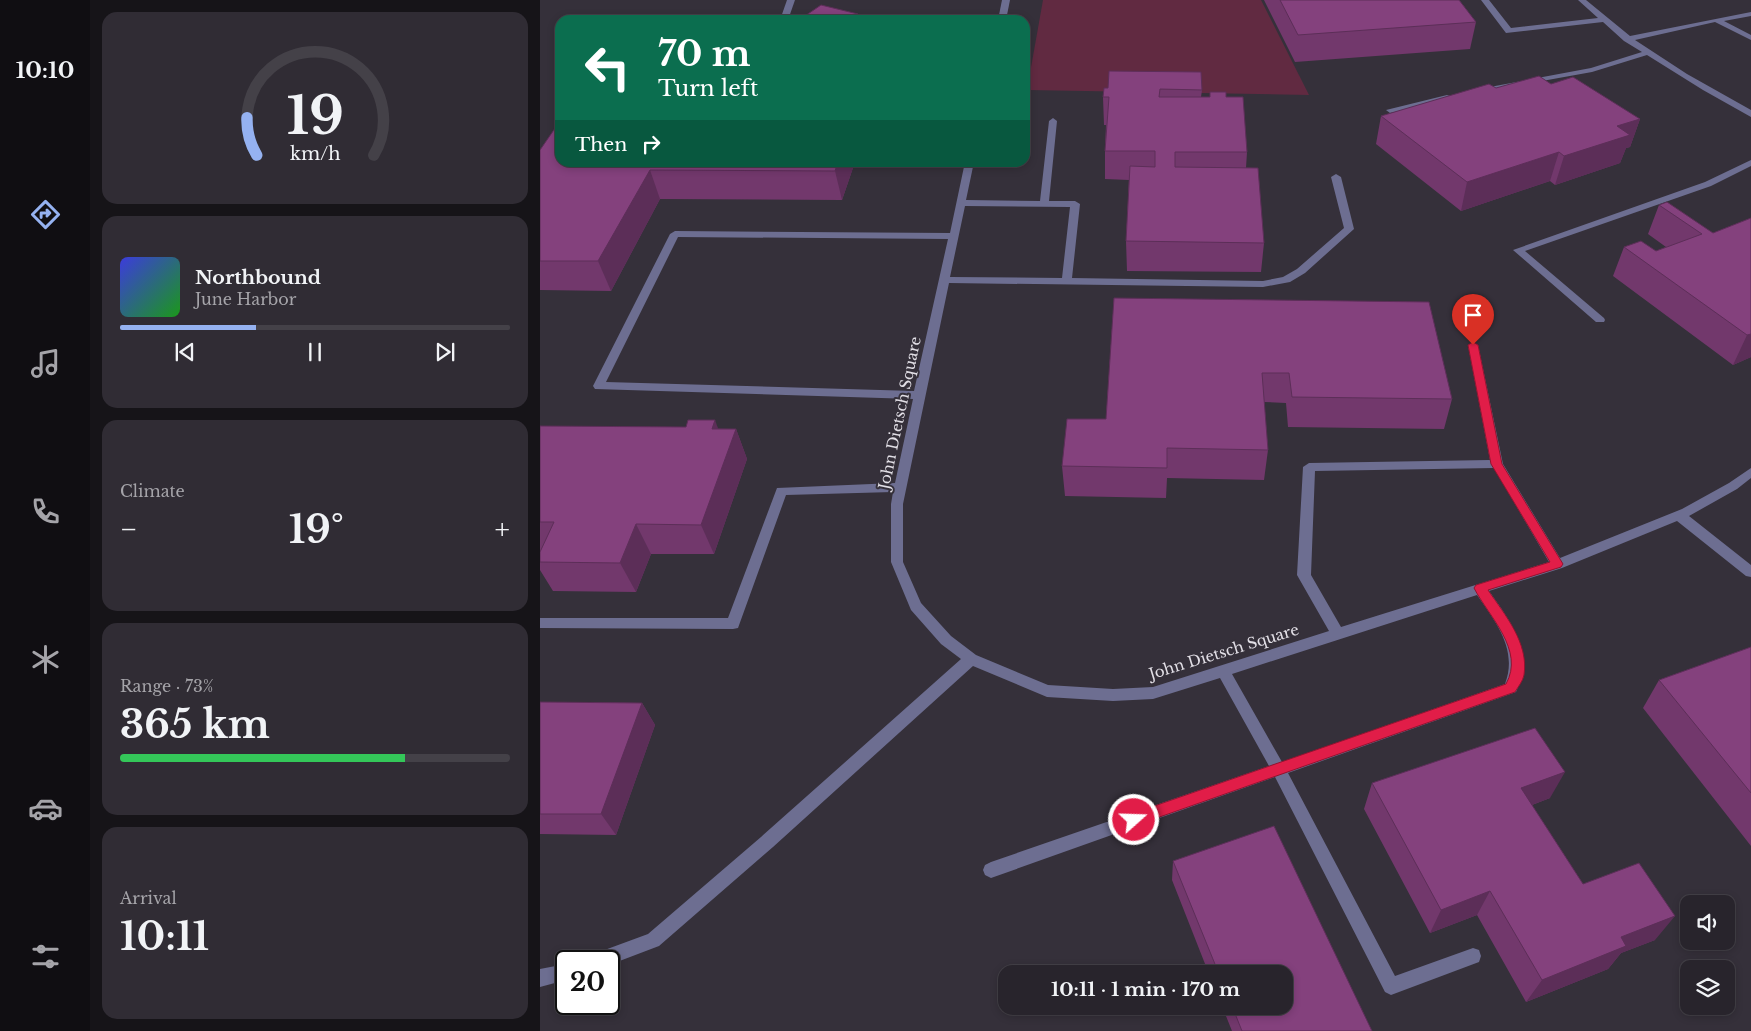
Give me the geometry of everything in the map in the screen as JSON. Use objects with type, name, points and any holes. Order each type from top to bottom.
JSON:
[{"type":"street","points":[[786,15],[792,0]]},
{"type":"street","points":[[1003,15],[1006,0]]},
{"type":"street","points":[[1485,0],[1509,31],[1603,20]]},
{"type":"street","points":[[1582,0],[1603,20],[1647,53],[1751,114]]},
{"type":"street","points":[[1627,39],[1751,14]]},
{"type":"street","points":[[1716,20],[1751,38]]},
{"type":"street","points":[[1473,92],[1592,70],[1647,53]]},
{"type":"street","points":[[1390,110],[1454,96]]},
{"type":"street","points":[[1044,204],[1053,122]]},
{"type":"street","points":[[1600,320],[1518,250],[1708,184],[1751,163]]},
{"type":"street","name":"John Dietsch Square","points":[[969,167],[897,504],[897,562],[916,606],[946,640],[971,658],[1047,691],[1113,695],[1152,693],[1557,564],[1679,516],[1733,486],[1751,472]]},
{"type":"street","points":[[945,280],[1263,284],[1286,280],[1301,272],[1349,230],[1336,176]]},
{"type":"street","points":[[962,203],[1075,204],[1067,281]]},
{"type":"street","points":[[919,395],[599,386],[675,234],[955,236]]},
{"type":"street","points":[[1473,345],[1497,464],[1557,564]]},
{"type":"street","points":[[1337,633],[1304,575],[1309,467],[1497,464]]},
{"type":"street","points":[[540,623],[733,624],[781,490],[901,487]]},
{"type":"street","points":[[1679,516],[1751,572]]},
{"type":"street","points":[[991,870],[1510,688],[1517,676],[1517,657],[1508,630],[1480,588]]},
{"type":"street","points":[[620,952],[653,940],[767,842],[971,658]]},
{"type":"street","points":[[1223,670],[1278,769],[1391,986],[1473,956]]},
{"type":"street","points":[[540,978],[555,975]]},
{"type":"shaded area","points":[[1043,0],[1261,0],[1309,95],[1030,90],[1030,73]]},
{"type":"building","points":[[1280,0],[1459,0],[1476,22],[1298,35]]},
{"type":"building","points":[[821,5],[858,14],[857,15],[806,15]]},
{"type":"building","points":[[1109,71],[1201,72],[1202,90],[1160,89],[1159,97],[1210,97],[1210,92],[1226,92],[1226,97],[1243,97],[1247,152],[1175,152],[1175,167],[1258,168],[1264,243],[1126,241],[1130,166],[1155,167],[1155,151],[1105,151],[1109,97],[1103,97],[1104,88],[1108,88]]},
{"type":"building","points":[[1539,76],[1551,84],[1573,77],[1640,119],[1617,126],[1630,135],[1564,156],[1559,152],[1467,182],[1381,116],[1489,84],[1496,88]]},
{"type":"building","points":[[555,128],[555,167],[836,167],[835,171],[650,170],[598,261],[540,261],[540,150]]},
{"type":"building","points":[[1667,202],[1713,233],[1751,218],[1751,334],[1747,335],[1624,247],[1641,241],[1656,251],[1702,234],[1659,205]]},
{"type":"building","points":[[1114,298],[1429,302],[1452,399],[1292,397],[1289,373],[1262,373],[1268,450],[1167,448],[1167,468],[1062,466],[1067,419],[1106,419]]},
{"type":"building","points":[[688,420],[715,420],[712,429],[736,429],[701,525],[636,524],[620,563],[540,562],[540,552],[554,522],[540,522],[540,426],[686,427]]},
{"type":"building","points":[[1751,647],[1751,793],[1659,680]]},
{"type":"building","points":[[540,702],[642,703],[601,814],[540,814]]},
{"type":"building","points":[[1535,728],[1565,772],[1521,788],[1583,884],[1639,863],[1675,916],[1621,937],[1626,946],[1542,980],[1490,891],[1441,910],[1372,783]]},
{"type":"building","points":[[1274,826],[1372,1031],[1242,1031],[1236,1015],[1293,1015],[1293,965],[1215,965],[1173,861]]},
{"type":"route","points":[[1134,820],[1510,688],[1517,676],[1517,657],[1508,630],[1480,588],[1557,564],[1497,464],[1473,345]]}]
